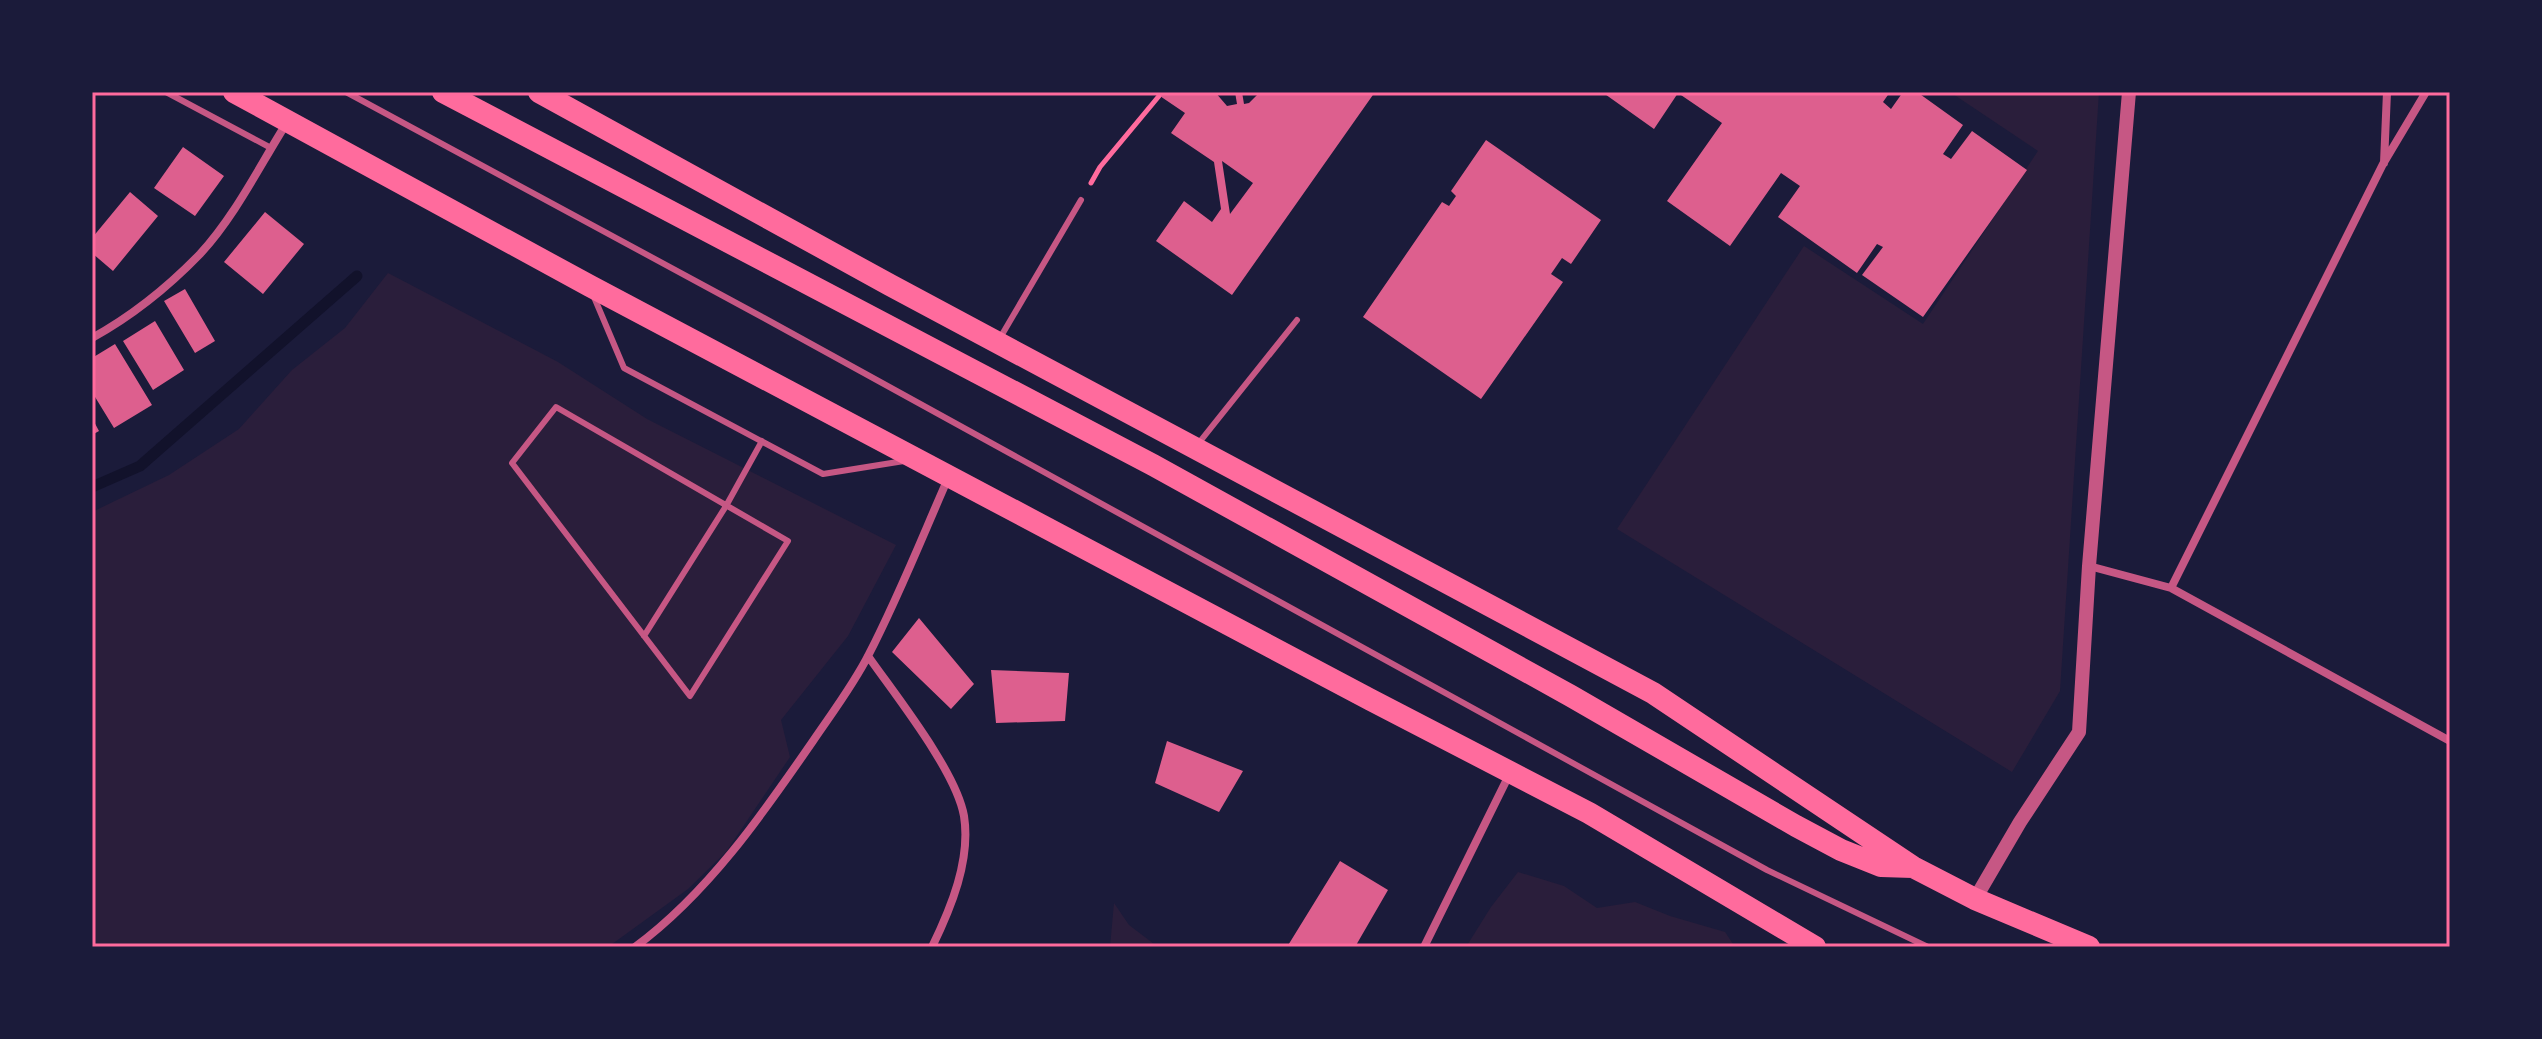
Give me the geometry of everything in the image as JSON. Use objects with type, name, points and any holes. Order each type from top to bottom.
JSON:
[{"type":"highway","points":[[234,92],[590,286],[1589,813],[1815,947]]},
{"type":"highway","points":[[443,92],[1153,465],[1571,696],[1841,850],[1881,866],[1913,867]]},
{"type":"highway","points":[[539,92],[1653,693],[1913,867],[1975,899],[2089,947]]},
{"type":"street","points":[[1975,899],[2020,822],[2079,732],[2089,566],[2129,92]]},
{"type":"street","points":[[2383,164],[2387,92]]},
{"type":"street","points":[[2171,588],[2383,164],[2426,92]]},
{"type":"street","points":[[92,338],[152,298],[201,253],[233,211],[288,120]]},
{"type":"street","points":[[635,947],[660,929],[696,895],[781,787],[868,656],[950,476]]},
{"type":"street","points":[[2089,566],[2171,588],[2450,741]]},
{"type":"street","points":[[868,656],[945,770],[960,801],[964,819],[963,862],[947,918],[932,947]]},
{"type":"street","points":[[1424,947],[1510,772]]},
{"type":"lane","points":[[166,92],[271,148]]},
{"type":"lane","points":[[346,92],[1767,870],[1928,947]]},
{"type":"lane","points":[[998,342],[1081,200]]},
{"type":"lane","points":[[590,286],[624,368],[823,474],[919,459]]},
{"type":"lane","points":[[1196,447],[1297,320]]},
{"type":"lane","points":[[556,407],[726,506],[788,541],[690,696],[512,463],[556,407]]},
{"type":"lane","points":[[644,636],[726,506],[762,441]]},
{"type":"path","points":[[1081,200],[1100,167],[1159,96]]},
{"type":"shaded area","points":[[1950,92],[2099,92],[2060,691],[2012,772],[1617,529],[1804,246],[1923,324],[2038,151]]},
{"type":"shaded area","points":[[388,273],[558,362],[647,419],[896,545],[848,636],[781,720],[790,757],[726,852],[688,889],[608,947],[92,947],[92,512],[169,475],[239,429],[292,370],[345,328]]},
{"type":"shaded area","points":[[1518,872],[1564,886],[1597,908],[1635,902],[1725,932],[1735,947],[1466,947]]},
{"type":"shaded area","points":[[1114,903],[1129,925],[1158,947],[1110,947]]},
{"type":"building","points":[[1154,92],[1215,92],[1227,106],[1237,104],[1235,92],[1242,92],[1244,104],[1260,92],[1375,92],[1232,295],[1156,241],[1184,201],[1212,222],[1221,209],[1214,162],[1171,133],[1185,113]],"holes":[[[1222,161],[1253,183],[1230,214]]]},
{"type":"building","points":[[1602,92],[1890,92],[1883,102],[1891,109],[1903,92],[1917,92],[1963,125],[1943,154],[1951,159],[1972,131],[2027,170],[1923,317],[1862,275],[1883,247],[1877,244],[1857,273],[1778,217],[1800,186],[1781,173],[1730,246],[1667,201],[1722,123],[1678,93],[1654,129]]},
{"type":"building","points":[[1486,140],[1601,220],[1571,264],[1562,258],[1551,274],[1563,282],[1481,399],[1363,317],[1442,202],[1449,206],[1456,196],[1451,191]]},
{"type":"building","points":[[183,147],[224,176],[195,216],[154,188]]},
{"type":"building","points":[[130,192],[158,216],[113,271],[92,253],[92,238]]},
{"type":"building","points":[[265,212],[304,244],[263,294],[224,262]]},
{"type":"building","points":[[185,289],[215,341],[195,353],[164,301]]},
{"type":"building","points":[[155,321],[184,370],[153,390],[123,341]]},
{"type":"building","points":[[115,344],[152,405],[114,428],[92,392],[92,358]]},
{"type":"building","points":[[92,418],[99,431],[92,435]]},
{"type":"building","points":[[919,618],[974,684],[951,709],[892,652]]},
{"type":"building","points":[[991,670],[1069,673],[1065,721],[996,723]]},
{"type":"building","points":[[1167,741],[1243,771],[1219,812],[1155,783]]},
{"type":"building","points":[[1340,861],[1388,890],[1355,947],[1287,947]]},
{"type":"waterway","points":[[92,487],[140,466],[357,276]]}]
